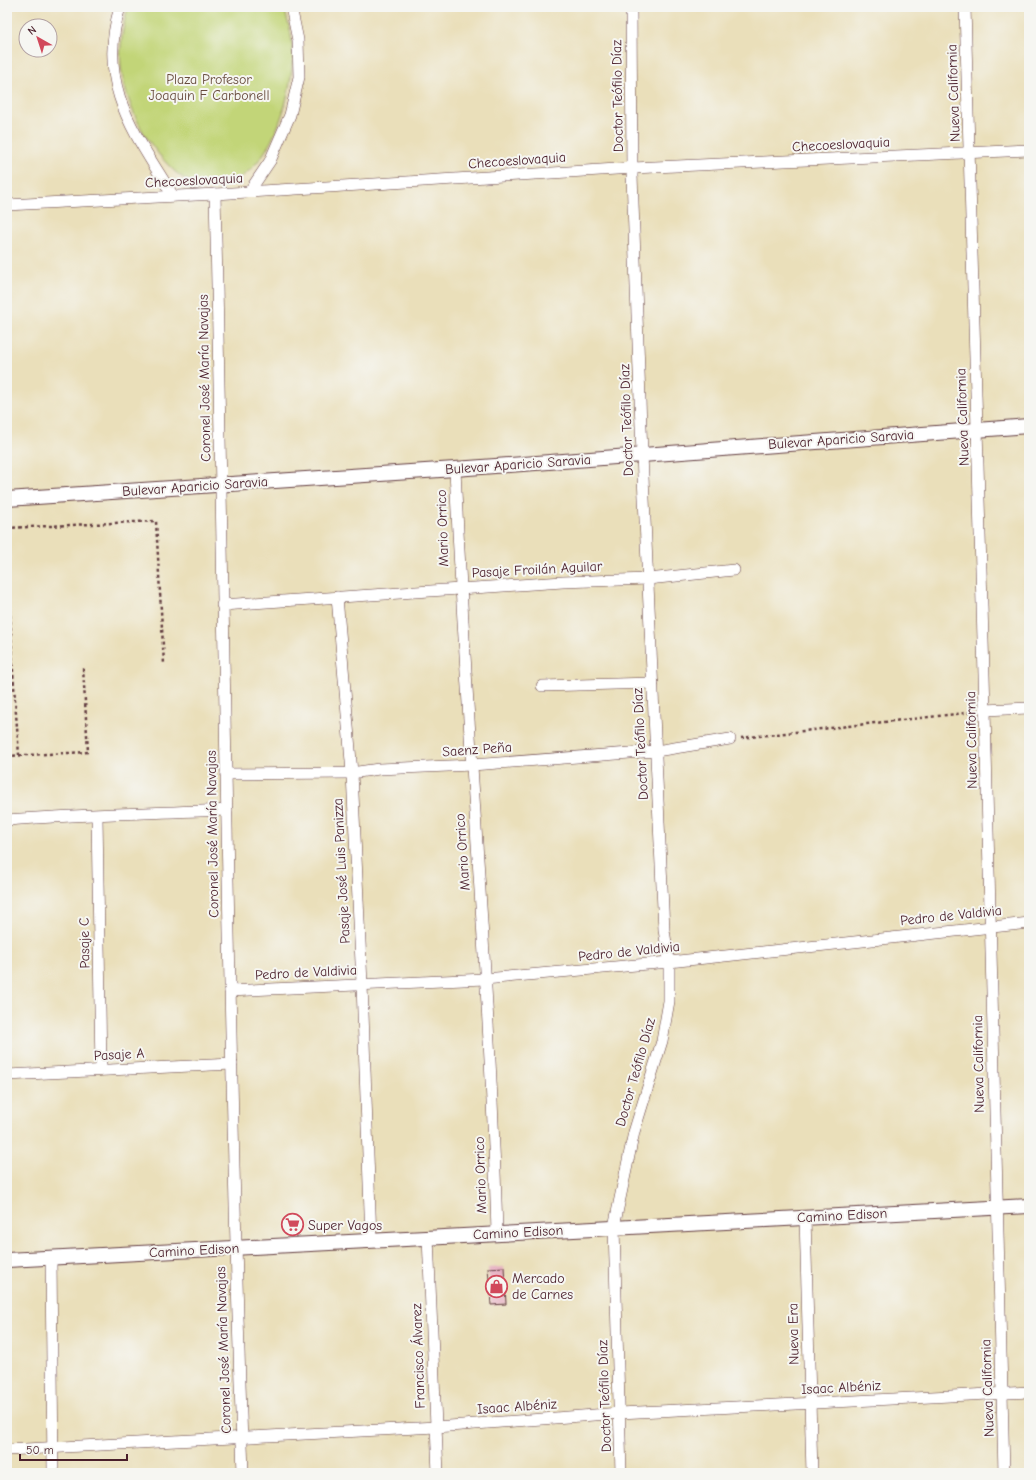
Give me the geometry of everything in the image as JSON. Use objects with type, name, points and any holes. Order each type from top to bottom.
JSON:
[{"type":"street","points":[[120,7],[113,33],[112,49],[115,80],[119,97],[125,115],[135,135],[173,196]]},
{"type":"street","points":[[249,192],[270,161],[290,115],[300,77],[298,40],[291,7]]},
{"type":"street","name":"Doctor Teófilo Díaz","points":[[621,1473],[614,1227],[634,1132],[662,1041],[669,1001],[669,962],[664,930],[642,455],[633,183],[631,7]]},
{"type":"street","name":"Nueva California","points":[[965,7],[985,710],[1004,1473]]},
{"type":"street","name":"Checoeslovaquia","points":[[7,205],[249,192],[633,168],[1029,150]]},
{"type":"street","name":"Coronel José María Navajas","points":[[215,194],[222,485],[222,605],[235,1248],[243,1473]]},
{"type":"street","name":"Bulevar Aparicio Saravia","points":[[7,498],[455,469],[1029,426]]},
{"type":"street","name":"Mario Orrico","points":[[455,469],[460,589],[485,979],[497,1234]]},
{"type":"street","name":"Pasaje Froilán Aguilar","points":[[222,605],[563,582],[648,579],[734,570]]},
{"type":"street","name":"Pasaje José Luis Panizza","points":[[337,597],[352,773],[362,984],[371,1240]]},
{"type":"street","points":[[542,686],[653,683]]},
{"type":"street","points":[[985,710],[1029,708]]},
{"type":"street","name":"Saenz Peña","points":[[226,774],[352,773],[472,765],[656,750],[730,739]]},
{"type":"street","points":[[7,820],[60,816],[96,816],[227,810]]},
{"type":"street","name":"Pasaje C","points":[[96,816],[101,1070]]},
{"type":"street","name":"Pedro de Valdivia","points":[[230,991],[485,979],[669,962],[1029,922]]},
{"type":"street","name":"Pasaje A","points":[[7,1075],[232,1064]]},
{"type":"street","name":"Camino Edison","points":[[7,1260],[1029,1206]]},
{"type":"street","name":"Nueva Era","points":[[805,1217],[812,1473]]},
{"type":"street","name":"Francisco Álvarez","points":[[428,1237],[438,1473]]},
{"type":"street","points":[[51,1258],[53,1473]]},
{"type":"street","name":"Isaac Albéniz","points":[[7,1450],[436,1427],[620,1413],[1029,1392]]},
{"type":"path","points":[[7,528],[156,520],[164,664]]},
{"type":"path","points":[[7,555],[19,755]]},
{"type":"path","points":[[7,756],[88,752],[83,668]]},
{"type":"path","points":[[730,739],[985,710]]},
{"type":"green space","name":"Plaza Profesor Joaquin F Carbonell","points":[[128,7],[284,7],[292,42],[291,77],[288,96],[275,133],[256,164],[244,175],[231,182],[221,184],[206,185],[194,183],[183,178],[170,167],[152,145],[132,109],[122,74],[121,44]]},
{"type":"building","name":"Mercado de Carnes","points":[[504,1267],[506,1304],[491,1305],[488,1268]]},
{"type":"place","name":"Super Vagos","points":[[293,1225]]},
{"type":"place","name":"Mercado de Carnes","points":[[497,1286]]}]
